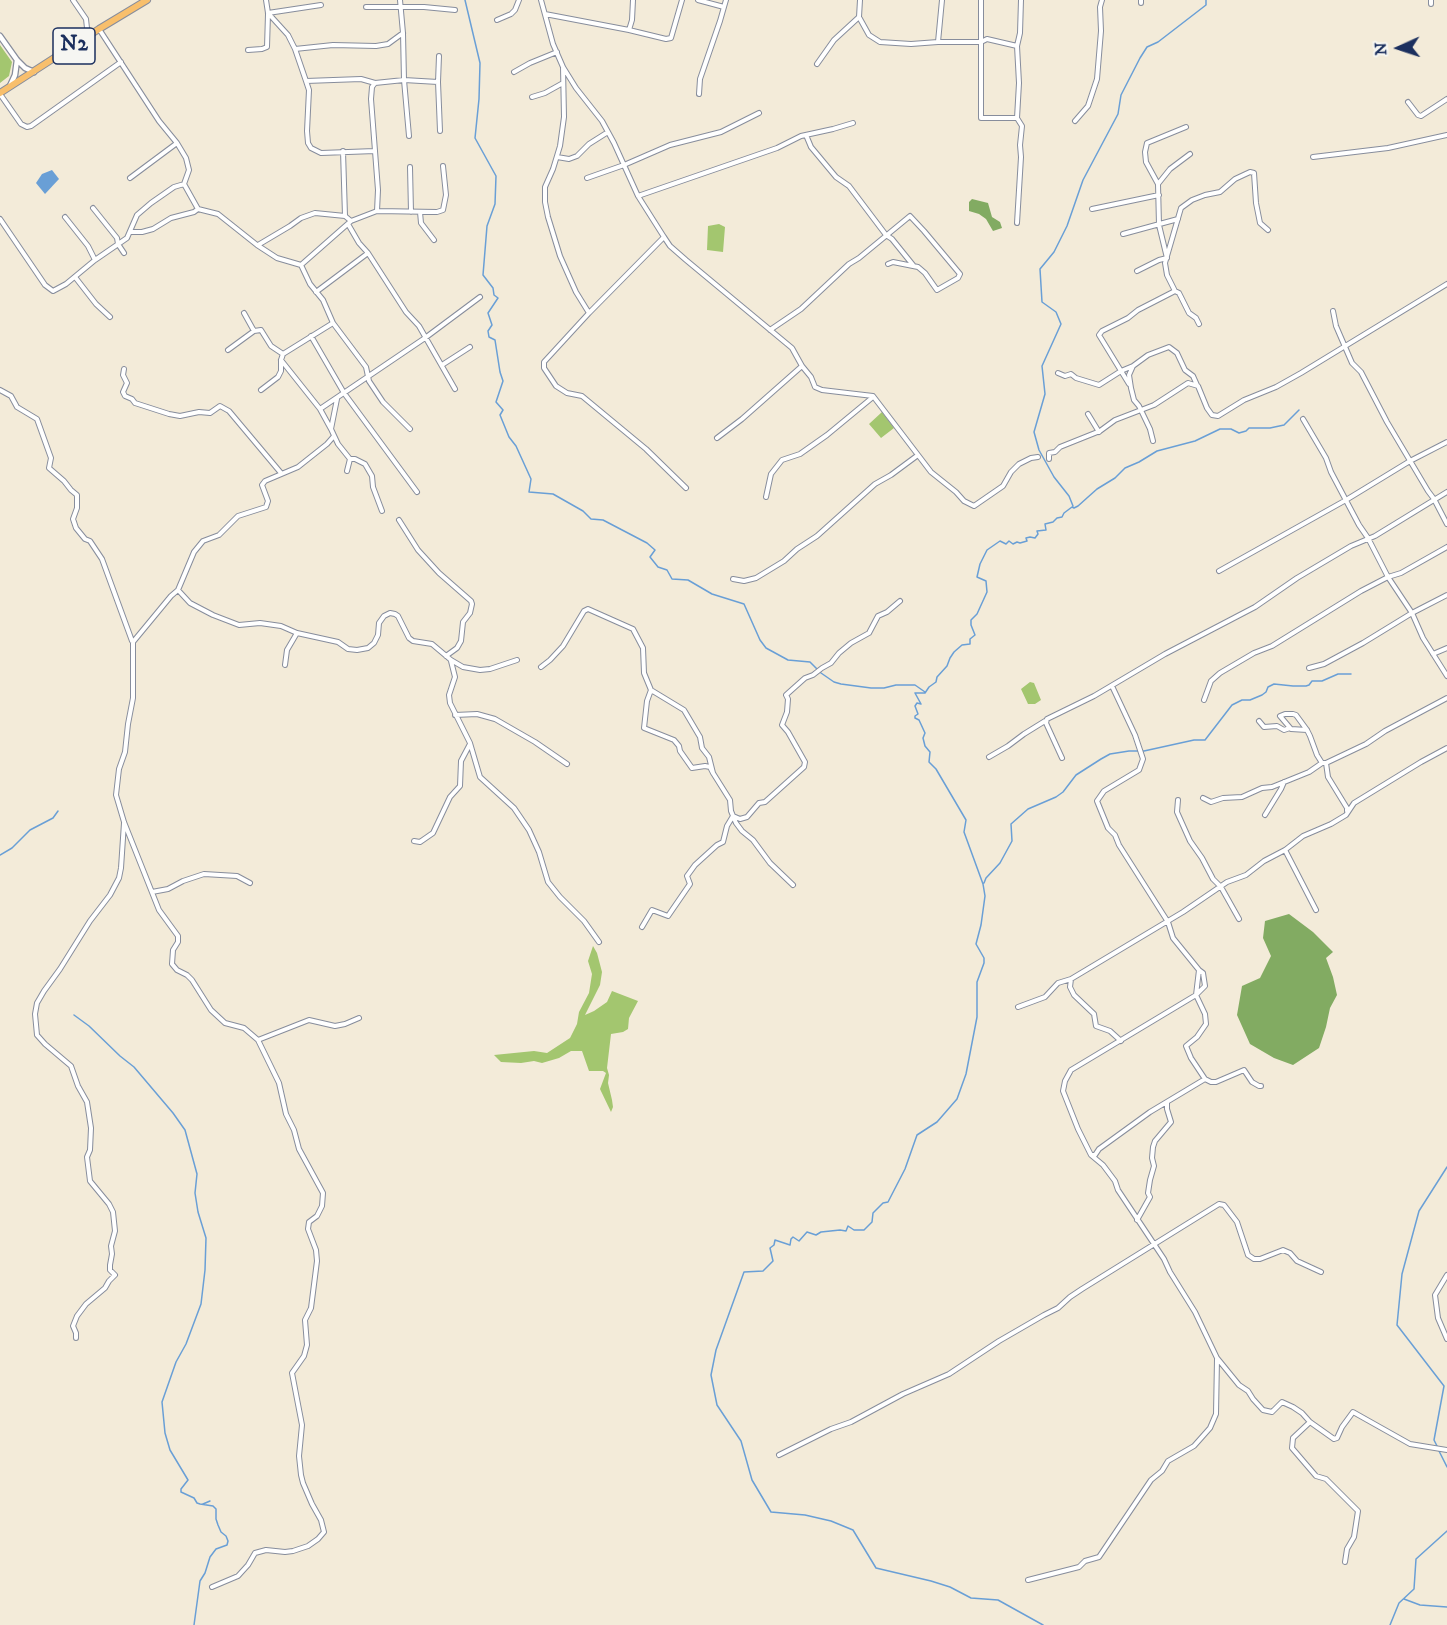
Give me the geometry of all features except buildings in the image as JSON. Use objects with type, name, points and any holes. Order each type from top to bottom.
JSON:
[{"type":"highway","name":"N2","points":[[0,94],[145,1]]},
{"type":"street","points":[[72,0],[86,19],[88,38]]},
{"type":"street","points":[[248,50],[267,47],[266,0]]},
{"type":"street","points":[[400,0],[408,136]]},
{"type":"street","points":[[497,20],[512,14],[519,0]]},
{"type":"street","points":[[541,0],[563,67],[576,88],[603,121],[638,196],[670,246],[792,348],[815,387],[822,390],[873,396],[931,472],[964,501],[974,506],[1003,486],[1019,464],[1038,457]]},
{"type":"street","points":[[629,30],[633,0]]},
{"type":"street","points":[[545,14],[671,39],[682,0]]},
{"type":"street","points":[[698,0],[724,7]]},
{"type":"street","points":[[699,94],[700,79],[726,0]]},
{"type":"street","points":[[860,0],[859,17],[869,35],[880,42],[911,44],[981,42],[987,39],[1017,46]]},
{"type":"street","points":[[938,42],[942,0]]},
{"type":"street","points":[[981,0],[981,118],[1017,118]]},
{"type":"street","points":[[1017,223],[1022,157],[1020,145],[1022,126],[1017,118],[1019,83],[1017,46],[1020,33],[1021,0]]},
{"type":"street","points":[[1075,121],[1088,106],[1098,79],[1102,0]]},
{"type":"street","points":[[268,13],[321,5]]},
{"type":"street","points":[[366,7],[424,7],[455,10]]},
{"type":"street","points":[[268,13],[288,35],[296,49],[309,90],[307,131],[311,148],[321,153],[375,151]]},
{"type":"street","points":[[817,64],[834,40],[859,17]]},
{"type":"street","points":[[99,29],[186,158],[189,170],[184,184],[198,209],[218,214],[277,258],[301,265]]},
{"type":"street","points":[[296,49],[333,45],[388,45],[403,33]]},
{"type":"street","points":[[0,36],[17,60],[34,72]]},
{"type":"street","points":[[514,72],[557,52]]},
{"type":"street","points":[[439,56],[440,131]]},
{"type":"street","points":[[10,86],[15,75],[17,60]]},
{"type":"street","points":[[0,94],[21,124],[27,127],[32,126],[121,62]]},
{"type":"street","points":[[563,67],[564,117],[557,157],[545,187],[548,217],[564,265],[576,292],[589,313]]},
{"type":"street","points":[[306,81],[361,79],[375,83],[404,80],[438,82]]},
{"type":"street","points":[[375,83],[372,87],[371,99],[378,190],[376,211]]},
{"type":"street","points":[[532,97],[563,83]]},
{"type":"street","points":[[1408,102],[1418,116],[1421,116],[1447,99]]},
{"type":"street","points":[[587,178],[670,145],[721,132],[759,113]]},
{"type":"street","points":[[638,196],[777,148],[806,135],[852,123]]},
{"type":"street","points":[[1167,258],[1159,225],[1158,184],[1146,162],[1145,152],[1147,143],[1186,127]]},
{"type":"street","points":[[557,157],[569,159],[577,156],[589,144],[608,132]]},
{"type":"street","points":[[806,135],[811,147],[836,177],[849,186],[913,266]]},
{"type":"street","points":[[1312,157],[1388,148],[1447,135]]},
{"type":"street","points":[[130,178],[177,143]]},
{"type":"street","points":[[343,151],[345,216],[350,222],[358,243],[368,253],[406,312],[419,326],[455,389]]},
{"type":"street","points":[[1158,184],[1170,169],[1190,154]]},
{"type":"street","points":[[301,265],[350,222],[376,211],[437,212],[443,210],[446,195],[443,166]]},
{"type":"street","points":[[410,167],[411,212]]},
{"type":"street","points":[[1199,324],[1196,318],[1189,313],[1179,293],[1175,291],[1167,275],[1165,263],[1181,208],[1192,200],[1220,192],[1235,179],[1250,172],[1254,173],[1260,223],[1268,230]]},
{"type":"street","points":[[0,219],[45,285],[53,291],[127,238],[137,215],[151,203],[174,187],[184,184]]},
{"type":"street","points":[[1092,209],[1159,195]]},
{"type":"street","points":[[93,208],[117,238],[124,253]]},
{"type":"street","points":[[130,232],[153,229],[171,218],[198,209]]},
{"type":"street","points":[[420,212],[421,223],[434,240]]},
{"type":"street","points":[[257,245],[301,218],[315,213],[345,216]]},
{"type":"street","points":[[771,330],[801,309],[849,264],[910,216],[960,274],[958,278],[937,290],[926,273],[918,267],[893,262],[888,264]]},
{"type":"street","points":[[65,217],[88,246],[95,260]]},
{"type":"street","points":[[1123,234],[1178,219]]},
{"type":"street","points":[[664,237],[544,362],[544,368],[556,386],[567,393],[582,396],[646,449],[686,488]]},
{"type":"street","points":[[316,292],[368,253]]},
{"type":"street","points":[[1137,271],[1167,258]]},
{"type":"street","points":[[301,265],[306,277],[323,300],[333,323],[366,367],[369,381],[383,402],[410,429]]},
{"type":"street","points":[[75,277],[96,304],[110,317]]},
{"type":"street","points":[[1058,373],[1065,376],[1071,374],[1076,378],[1099,385],[1133,366],[1148,354],[1169,347],[1177,353],[1185,370],[1193,375],[1207,408],[1212,415],[1218,416],[1244,400],[1284,382],[1447,284]]},
{"type":"street","points":[[1131,388],[1099,335],[1138,310],[1175,291]]},
{"type":"street","points":[[320,409],[425,338],[480,297]]},
{"type":"street","points":[[1333,311],[1336,326],[1352,363],[1366,382],[1447,524]]},
{"type":"street","points":[[244,313],[254,331]]},
{"type":"street","points":[[261,390],[278,377],[283,354],[333,323]]},
{"type":"street","points":[[228,350],[254,331],[261,330],[271,346],[283,354]]},
{"type":"street","points":[[310,336],[344,393],[417,492]]},
{"type":"street","points":[[442,365],[470,347]]},
{"type":"street","points":[[281,360],[320,409],[338,444],[350,459],[365,464],[372,476],[373,488],[382,511]]},
{"type":"street","points":[[717,438],[802,366]]},
{"type":"street","points":[[1133,366],[1129,375],[1134,400],[1142,410],[1153,441]]},
{"type":"street","points":[[124,369],[123,375],[127,383],[123,392],[135,403],[180,416],[199,412],[210,413],[220,406],[229,411],[281,473]]},
{"type":"street","points":[[1049,459],[1049,453],[1099,432],[1115,420],[1154,405],[1188,383],[1198,386]]},
{"type":"street","points":[[0,390],[11,396],[17,407],[37,418],[51,458],[49,468],[78,495],[73,519],[76,528],[85,539],[90,541],[102,560],[133,642],[133,698],[116,795],[124,822],[159,910],[178,936],[178,942],[173,950],[172,964],[192,980],[211,1010],[225,1023],[244,1028],[258,1040],[279,1083],[286,1114],[294,1130],[299,1149],[323,1193],[322,1206],[317,1216],[309,1222],[308,1229],[317,1261],[311,1308],[305,1320],[307,1345],[304,1356],[292,1373],[302,1425],[299,1456],[301,1475],[324,1532],[308,1546],[293,1551],[266,1550],[255,1553],[238,1576],[212,1587]]},
{"type":"street","points":[[766,497],[771,474],[782,460],[800,454],[873,396]]},
{"type":"street","points":[[331,429],[337,398]]},
{"type":"street","points":[[1088,414],[1099,432]]},
{"type":"street","points":[[1303,419],[1388,577],[1412,613],[1423,638],[1447,676]]},
{"type":"street","points":[[133,642],[178,590],[194,552],[203,541],[219,535],[238,516],[266,507],[268,501],[262,485],[265,481],[298,466],[334,436]]},
{"type":"street","points":[[1219,571],[1447,442]]},
{"type":"street","points":[[733,579],[744,582],[756,578],[784,561],[817,536],[875,484],[918,455]]},
{"type":"street","points":[[347,471],[350,459]]},
{"type":"street","points":[[989,757],[1050,717],[1112,686],[1165,654],[1255,607],[1297,578],[1447,492]]},
{"type":"street","points":[[399,520],[418,550],[439,573],[471,601],[470,613],[461,628],[461,641],[457,648],[446,656]]},
{"type":"street","points":[[1204,700],[1211,681],[1220,673],[1254,653],[1272,646],[1361,591],[1401,573],[1447,547]]},
{"type":"street","points":[[178,590],[190,603],[239,625],[260,623],[281,627],[338,642],[348,649],[368,648],[374,643],[378,635],[379,623],[384,616],[390,613],[398,616],[409,638],[413,641],[432,644],[463,667],[490,669],[517,660]]},
{"type":"street","points":[[1309,668],[1324,664],[1447,595]]},
{"type":"street","points":[[733,816],[740,819],[747,817],[759,803],[765,802],[804,767],[805,762],[782,725],[787,712],[786,695],[805,678],[809,678],[831,663],[839,653],[869,633],[878,616],[900,601]]},
{"type":"street","points":[[541,667],[564,646],[584,611],[588,609],[633,629],[643,648],[644,673],[651,690],[684,710],[700,737],[702,748],[709,757],[713,773]]},
{"type":"street","points":[[285,665],[287,650],[297,633]]},
{"type":"street","points":[[1433,654],[1447,648]]},
{"type":"street","points":[[451,660],[455,676],[449,695],[450,704],[470,743],[480,777],[514,808],[529,830],[539,852],[548,882],[584,921],[599,942]]},
{"type":"street","points":[[1112,686],[1135,735],[1143,759],[1139,770],[1104,791],[1097,801],[1108,828],[1115,835],[1168,922],[1173,938],[1203,973],[1205,986],[1196,995],[1071,1070],[1063,1091],[1078,1129],[1091,1155],[1103,1165],[1115,1181],[1118,1190],[1137,1220],[1164,1258],[1195,1312],[1217,1358],[1263,1410],[1272,1412],[1282,1402],[1293,1407],[1334,1439],[1337,1438],[1353,1412],[1410,1444],[1447,1450]]},
{"type":"street","points":[[651,690],[647,701],[644,728],[674,740],[692,768],[710,767],[729,800],[736,824],[793,885]]},
{"type":"street","points":[[1203,798],[1211,802],[1223,798],[1242,798],[1262,788],[1272,787],[1309,772],[1366,744],[1385,731],[1447,698]]},
{"type":"street","points":[[455,715],[477,714],[495,719],[567,764]]},
{"type":"street","points":[[1307,730],[1291,728],[1280,716],[1296,715],[1307,730],[1317,755],[1324,763],[1328,777],[1347,808],[1346,815]]},
{"type":"street","points":[[1046,721],[1062,758]]},
{"type":"street","points":[[1258,721],[1264,727],[1277,726],[1284,730],[1291,728]]},
{"type":"street","points":[[414,841],[420,842],[434,833],[450,797],[460,786],[460,762],[470,743]]},
{"type":"street","points":[[1018,1007],[1045,997],[1058,983],[1071,979],[1168,922],[1227,882],[1246,874],[1285,850],[1303,836],[1346,815],[1354,803],[1447,748]]},
{"type":"street","points":[[1265,814],[1284,782]]},
{"type":"street","points":[[1178,800],[1177,812],[1190,841],[1239,919]]},
{"type":"street","points":[[642,927],[652,910],[668,916],[690,884],[687,876],[695,865],[723,842],[727,826],[733,816]]},
{"type":"street","points":[[76,1338],[73,1326],[77,1316],[115,1275],[110,1266],[111,1246],[115,1231],[113,1212],[90,1181],[87,1157],[90,1150],[91,1128],[87,1102],[71,1066],[37,1035],[35,1014],[37,1003],[90,921],[110,895],[118,878],[121,868],[124,822]]},
{"type":"street","points":[[1285,850],[1316,910]]},
{"type":"street","points":[[152,892],[168,889],[204,874],[237,876],[250,883]]},
{"type":"street","points":[[1199,970],[1196,995],[1205,1014],[1206,1024],[1197,1037],[1186,1046],[1191,1058],[1204,1079],[1211,1082],[1244,1070],[1252,1082],[1261,1086]]},
{"type":"street","points":[[1071,979],[1070,987],[1074,995],[1094,1014],[1096,1026],[1110,1031],[1121,1041]]},
{"type":"street","points":[[258,1040],[309,1020],[336,1026],[359,1018]]},
{"type":"street","points":[[1091,1155],[1095,1155],[1099,1149],[1167,1101],[1204,1079]]},
{"type":"street","points":[[1137,1220],[1150,1197],[1155,1141],[1171,1122],[1167,1101]]},
{"type":"street","points":[[780,1455],[831,1429],[851,1422],[903,1394],[950,1374],[999,1341],[1059,1308],[1070,1297],[1219,1204],[1224,1205],[1237,1222],[1248,1255],[1254,1259],[1283,1250],[1308,1268],[1321,1272]]},
{"type":"street","points":[[1447,1275],[1435,1295],[1438,1318],[1447,1338]]},
{"type":"street","points":[[1028,1580],[1079,1567],[1084,1561],[1099,1557],[1151,1480],[1162,1471],[1168,1461],[1194,1446],[1210,1428],[1216,1414],[1217,1358]]},
{"type":"street","points":[[1310,1422],[1293,1438],[1292,1448],[1316,1476],[1326,1479],[1358,1511],[1354,1537],[1347,1549],[1345,1562]]},
{"type":"green space","points":[[0,45],[12,62],[9,76],[0,83]]},
{"type":"green space","points":[[972,199],[988,203],[992,217],[1000,222],[1002,228],[993,231],[986,219],[969,211],[969,202]]},
{"type":"green space","points":[[719,224],[725,227],[723,252],[707,250],[708,226]]},
{"type":"green space","points":[[882,412],[894,428],[881,438],[869,424]]},
{"type":"green space","points":[[1030,682],[1034,683],[1041,700],[1035,704],[1028,704],[1021,689]]},
{"type":"green space","points":[[1289,914],[1313,932],[1333,952],[1326,958],[1337,995],[1330,1008],[1319,1048],[1293,1065],[1274,1058],[1250,1044],[1237,1015],[1242,986],[1260,978],[1271,956],[1263,938],[1265,921]]},
{"type":"green space","points":[[593,946],[602,972],[600,985],[585,1015],[607,1002],[612,991],[638,1001],[629,1018],[628,1029],[611,1034],[607,1068],[613,1107],[611,1112],[600,1089],[606,1073],[589,1071],[582,1051],[571,1051],[559,1058],[542,1063],[534,1061],[501,1062],[494,1055],[534,1051],[547,1053],[570,1038],[577,1024],[579,1012],[589,993],[592,974],[588,961]]},
{"type":"water","points":[[52,170],[59,179],[45,194],[36,183],[42,174]]},
{"type":"waterway","points":[[465,0],[480,63],[475,138],[496,176],[495,204],[487,226],[483,275],[498,298],[488,313],[492,325],[488,331],[489,337],[495,340],[503,381],[496,402],[503,410],[500,415],[531,479],[529,492],[553,494],[583,511],[591,519],[603,520],[647,543],[655,550],[650,557],[658,567],[667,570],[672,579],[688,580],[712,594],[744,604],[766,648],[788,660],[810,662],[821,673],[841,684],[871,688],[915,685],[925,692]]},
{"type":"waterway","points":[[1073,506],[1039,450],[1034,432],[1045,394],[1042,366],[1061,324],[1056,312],[1042,302],[1040,269],[1054,252],[1067,226],[1083,180],[1118,114],[1121,95],[1140,58],[1147,47],[1158,42],[1206,5],[1206,0]]},
{"type":"waterway","points":[[1043,1625],[998,1600],[971,1598],[950,1587],[876,1568],[853,1530],[831,1521],[805,1515],[771,1512],[752,1480],[741,1441],[717,1405],[711,1375],[716,1350],[744,1272],[763,1271],[773,1261],[770,1248],[774,1245],[775,1240],[790,1245],[793,1237],[799,1241],[807,1232],[816,1235],[821,1232],[846,1231],[848,1226],[854,1230],[864,1230],[872,1222],[873,1213],[883,1203],[888,1202],[905,1169],[917,1135],[937,1122],[957,1099],[966,1074],[977,1017],[977,982],[984,963],[984,958],[976,944],[985,896],[983,884],[964,832],[966,820],[936,769],[929,762],[930,752],[923,738],[925,733],[919,720],[915,718],[918,714],[915,706],[917,703],[921,704],[915,693],[925,693],[936,682],[954,652],[962,645],[970,644],[970,639],[975,635],[971,620],[977,614],[987,592],[986,581],[977,577],[987,550],[1000,541],[1006,544],[1009,541],[1013,544],[1027,541],[1026,538],[1035,538],[1037,531],[1046,530],[1045,524],[1062,517],[1064,513],[1078,506],[1125,468],[1157,451],[1195,441],[1220,429],[1231,429],[1239,433],[1249,428],[1284,425],[1299,410]]},
{"type":"waterway","points":[[984,883],[1000,863],[1012,841],[1011,824],[1028,809],[1063,792],[1076,775],[1101,759],[1110,754],[1144,751],[1194,740],[1205,740],[1232,705],[1262,695],[1268,687],[1274,684],[1306,686],[1312,681],[1322,681],[1338,674],[1351,674]]},
{"type":"waterway","points":[[0,855],[12,848],[30,830],[53,818],[58,811]]},
{"type":"waterway","points":[[74,1015],[134,1067],[173,1113],[185,1130],[197,1174],[195,1193],[206,1238],[201,1304],[162,1402],[165,1433],[170,1450],[188,1480],[181,1492],[194,1498],[197,1503],[213,1506],[216,1509],[218,1525],[228,1541],[227,1545],[216,1549],[210,1557],[200,1581],[194,1625]]},
{"type":"waterway","points":[[1437,1446],[1434,1440],[1444,1386],[1397,1325],[1402,1274],[1419,1211],[1447,1167]]},
{"type":"waterway","points":[[1439,1451],[1447,1467]]},
{"type":"waterway","points":[[203,1504],[210,1501]]},
{"type":"waterway","points":[[1390,1625],[1399,1603],[1414,1589],[1416,1559],[1447,1531]]},
{"type":"waterway","points":[[1404,1599],[1420,1605],[1447,1607]]}]
